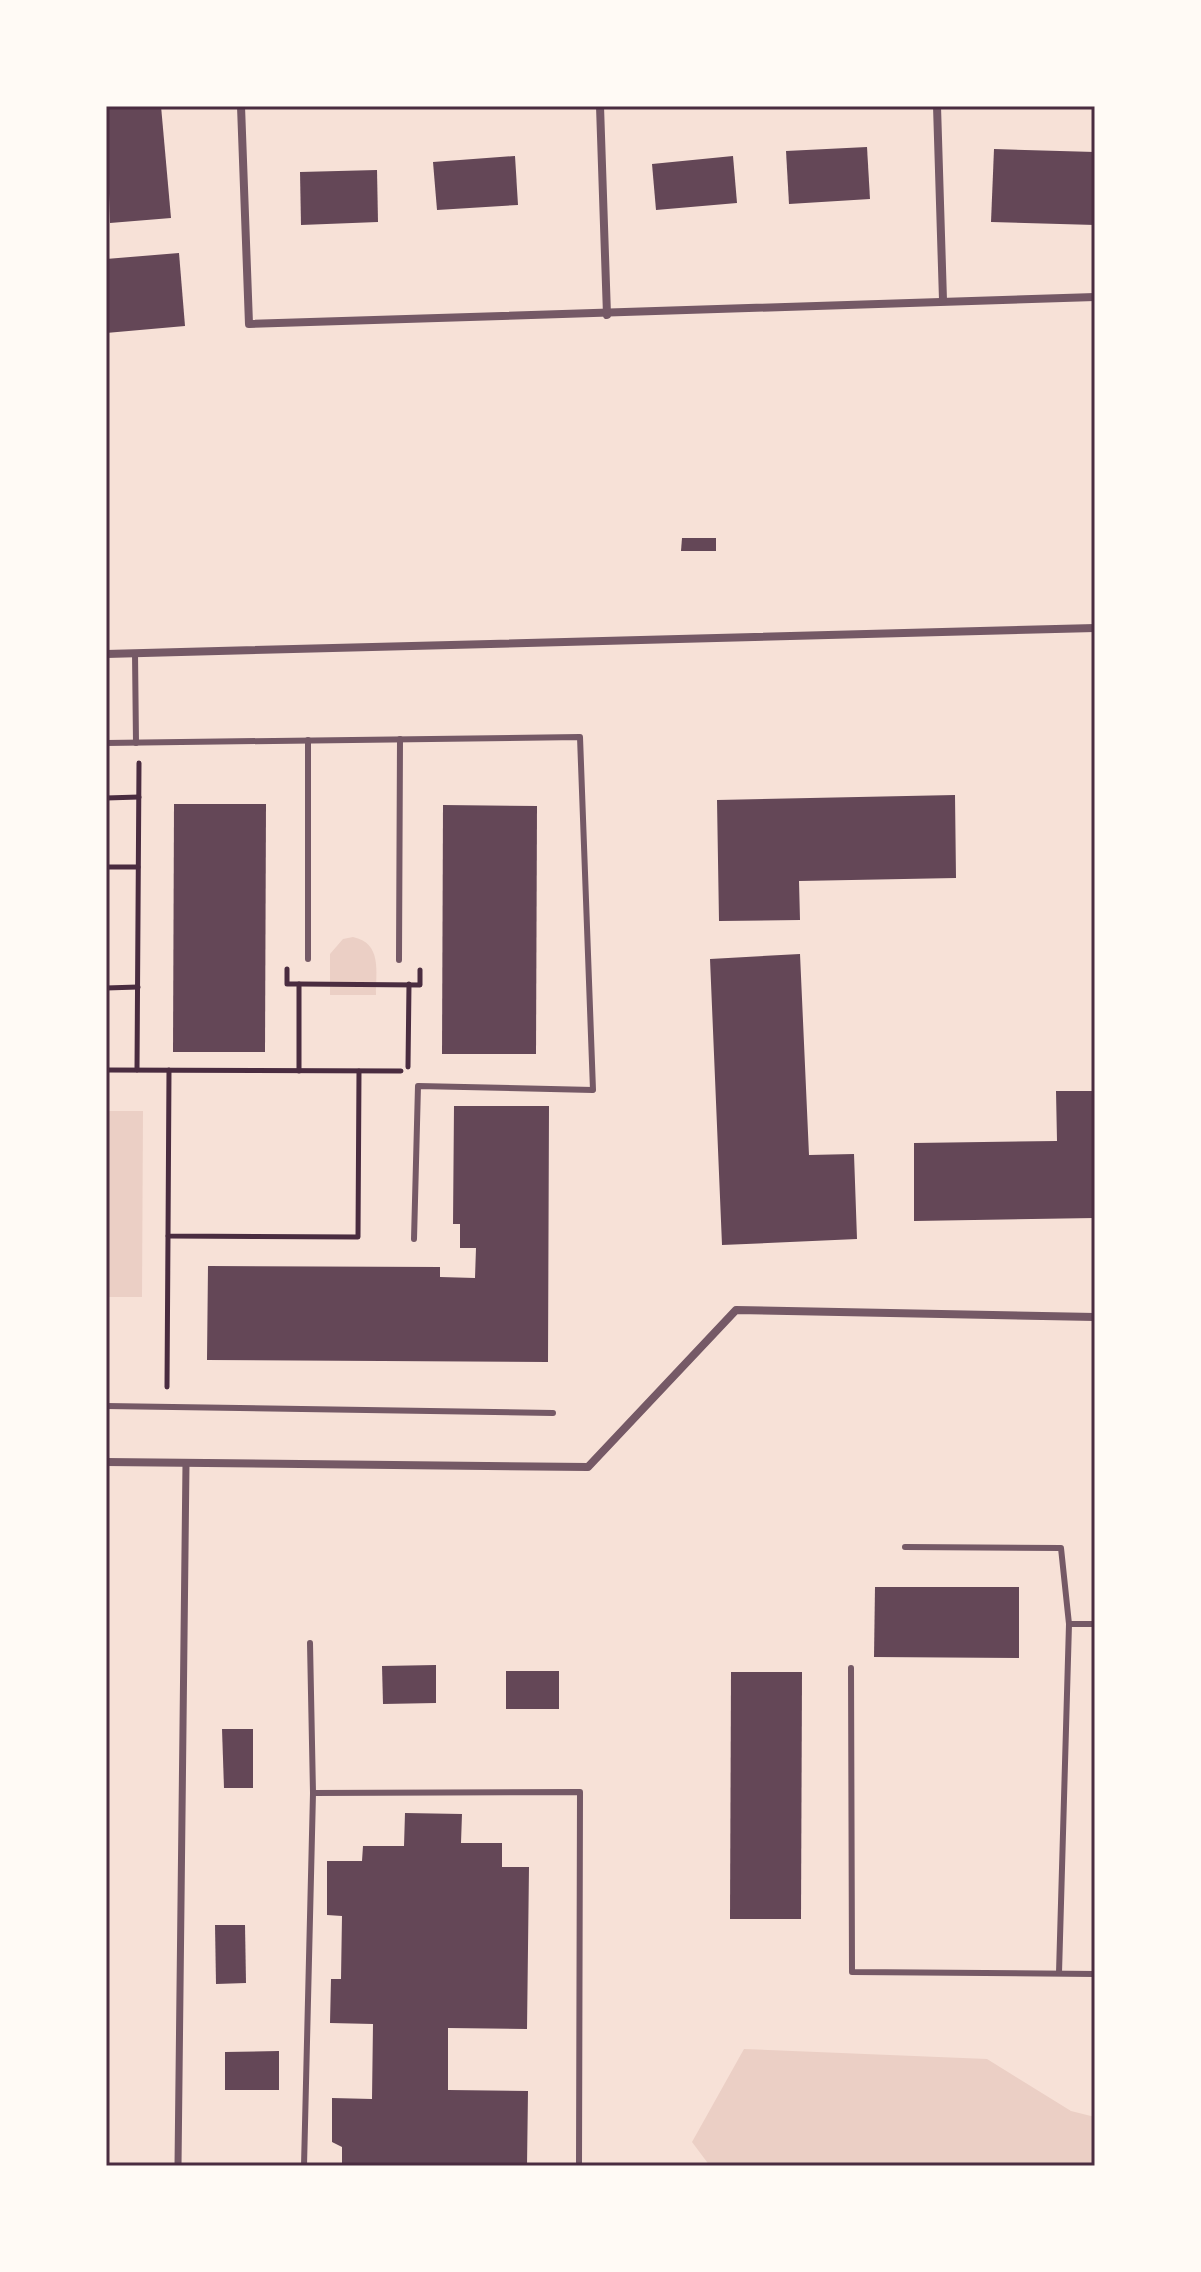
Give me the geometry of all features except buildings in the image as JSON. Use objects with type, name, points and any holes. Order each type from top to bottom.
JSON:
[{"type":"street","points":[[241,106],[249,324],[607,315],[943,300],[1095,297]]},
{"type":"street","points":[[600,106],[607,315]]},
{"type":"street","points":[[937,106],[943,300]]},
{"type":"street","points":[[106,654],[1095,628]]},
{"type":"street","points":[[106,1462],[588,1467],[736,1310],[1095,1317]]},
{"type":"street","points":[[178,2166],[186,1463]]},
{"type":"lane","points":[[135,653],[137,742]]},
{"type":"lane","points":[[106,743],[580,737],[593,1090],[418,1086],[414,1239]]},
{"type":"lane","points":[[399,960],[400,739]]},
{"type":"lane","points":[[308,740],[308,959]]},
{"type":"lane","points":[[106,1406],[553,1413]]},
{"type":"lane","points":[[905,1547],[1061,1548],[1069,1624],[1059,1973]]},
{"type":"lane","points":[[1069,1624],[1095,1624]]},
{"type":"lane","points":[[304,2166],[313,1793],[310,1643]]},
{"type":"lane","points":[[851,1668],[852,1972],[1095,1974]]},
{"type":"lane","points":[[313,1793],[580,1792],[579,2166]]},
{"type":"path","points":[[137,742],[137,1070]]},
{"type":"path","points":[[106,798],[139,797]]},
{"type":"path","points":[[106,867],[138,867]]},
{"type":"path","points":[[287,953],[287,984],[420,985],[420,969]]},
{"type":"path","points":[[299,984],[299,1071]]},
{"type":"path","points":[[106,1070],[408,1072],[409,984]]},
{"type":"path","points":[[106,988],[138,987]]},
{"type":"path","points":[[167,1407],[169,1070]]},
{"type":"path","points":[[168,1236],[358,1237],[359,1071]]},
{"type":"shaded area","points":[[353,937],[369,945],[373,952],[376,995],[330,995],[330,954],[343,939]]},
{"type":"shaded area","points":[[106,1111],[143,1111],[142,1297],[106,1297]]},
{"type":"shaded area","points":[[744,2049],[987,2059],[1071,2111],[1095,2117],[1095,2166],[710,2166],[692,2142]]}]
